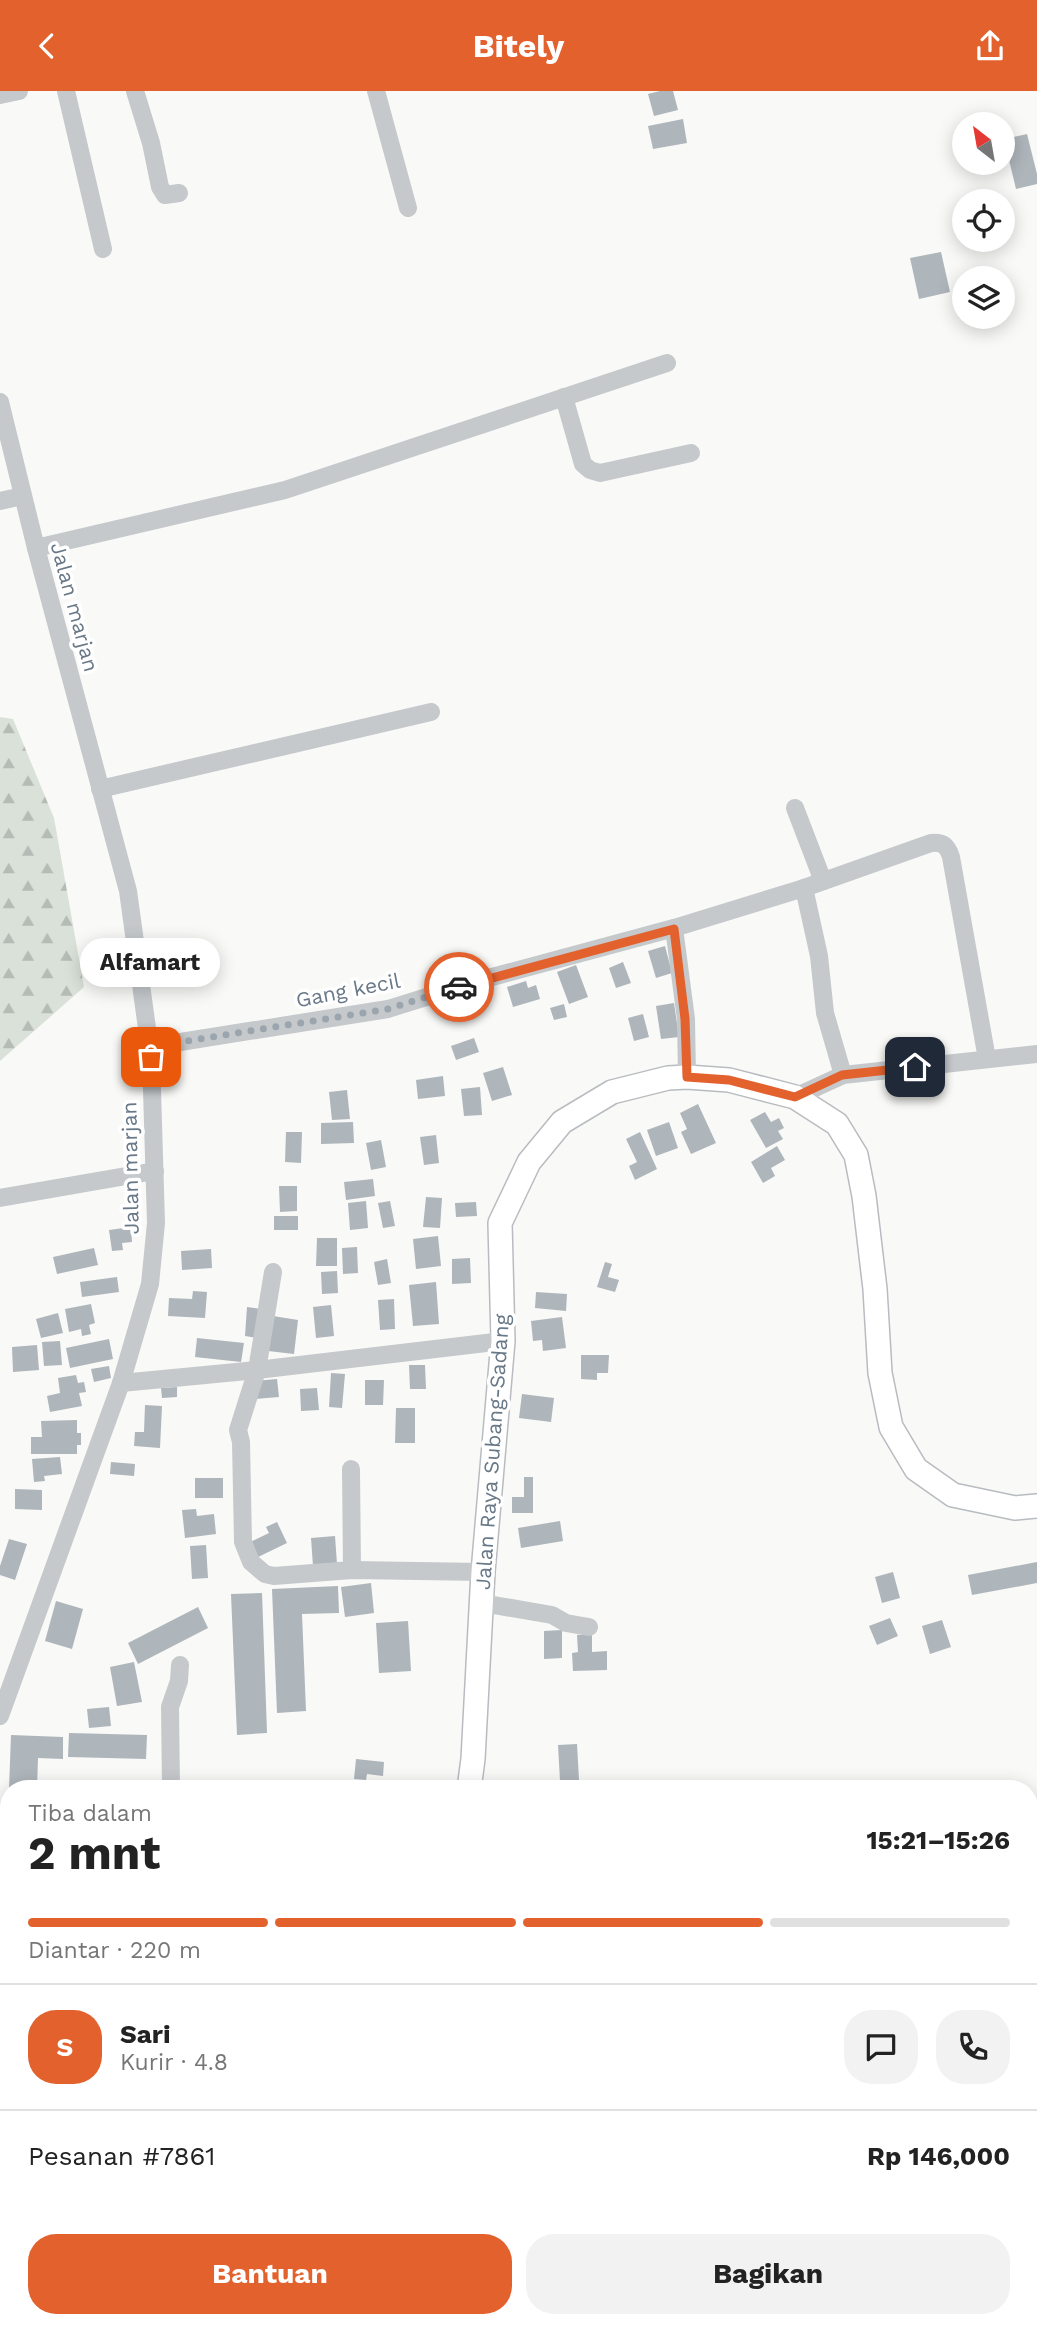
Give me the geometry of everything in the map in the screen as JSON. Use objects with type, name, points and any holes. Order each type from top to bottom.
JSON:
[{"type":"main road","name":"Jalan Raya Subang-Sadang","points":[[470,1780],[483,1572],[503,1341],[500,1223],[529,1162],[562,1122],[612,1093],[668,1078],[729,1080],[795,1097],[837,1123],[856,1155],[864,1196],[875,1289],[880,1373],[891,1427],[916,1469],[953,1495],[1015,1508],[1037,1506]]},
{"type":"street","points":[[0,95],[19,91]]},
{"type":"street","points":[[66,91],[103,249]]},
{"type":"street","points":[[135,91],[151,142],[160,187],[165,195],[179,193]]},
{"type":"street","points":[[376,91],[408,208]]},
{"type":"street","points":[[36,548],[285,490],[667,363]]},
{"type":"street","points":[[564,397],[583,464],[590,470],[600,473],[691,453]]},
{"type":"street","name":"Jalan marjan","points":[[0,402],[36,548],[128,891],[149,1047],[156,1223],[150,1284],[121,1383],[0,1716]]},
{"type":"street","points":[[0,501],[23,496]]},
{"type":"street","points":[[100,789],[431,712]]},
{"type":"street","points":[[795,808],[823,881]]},
{"type":"street","name":"Gang kecil","points":[[149,1047],[388,1009],[481,980],[674,929],[940,842],[946,845],[951,857],[987,1059]]},
{"type":"street","points":[[804,888],[819,955],[825,1013],[842,1075]]},
{"type":"street","points":[[674,929],[685,1019],[687,1077]]},
{"type":"street","points":[[795,1097],[842,1075],[1037,1054]]},
{"type":"street","points":[[0,1198],[155,1171]]},
{"type":"street","points":[[273,1272],[257,1370],[238,1430],[241,1442],[243,1542],[246,1553],[258,1570],[274,1577],[352,1570],[483,1572]]},
{"type":"street","points":[[121,1383],[503,1341]]},
{"type":"street","points":[[351,1469],[352,1570]]},
{"type":"street","points":[[482,1602],[552,1615],[566,1623],[589,1626]]},
{"type":"street","points":[[171,1780],[170,1707],[179,1681],[180,1665]]},
{"type":"green space","points":[[0,717],[13,719],[54,818],[84,987],[0,1061]]},
{"type":"building","points":[[673,91],[678,110],[654,116],[648,94]]},
{"type":"building","points":[[683,119],[687,143],[653,149],[648,126]]},
{"type":"building","points":[[1027,134],[1037,174],[1037,184],[1016,189],[1013,175],[1015,175],[1015,137]]},
{"type":"building","points":[[941,252],[950,292],[919,299],[910,258]]},
{"type":"building","points":[[665,946],[672,973],[656,978],[648,951]]},
{"type":"building","points":[[623,962],[631,983],[616,988],[609,968]]},
{"type":"building","points":[[576,965],[588,997],[569,1004],[557,972]]},
{"type":"building","points":[[526,981],[528,988],[536,985],[540,999],[513,1007],[507,987]]},
{"type":"building","points":[[674,1003],[679,1037],[661,1039],[656,1006]]},
{"type":"building","points":[[564,1004],[567,1017],[554,1020],[550,1008]]},
{"type":"building","points":[[643,1014],[649,1037],[634,1041],[628,1018]]},
{"type":"building","points":[[474,1038],[479,1052],[456,1060],[451,1046]]},
{"type":"building","points":[[503,1067],[512,1095],[492,1101],[483,1073]]},
{"type":"building","points":[[443,1076],[445,1096],[418,1099],[416,1080]]},
{"type":"building","points":[[480,1087],[482,1115],[464,1116],[461,1089]]},
{"type":"building","points":[[347,1090],[350,1119],[332,1120],[329,1092]]},
{"type":"building","points":[[698,1104],[716,1143],[691,1154],[681,1132],[687,1129],[680,1113]]},
{"type":"building","points":[[765,1112],[771,1122],[779,1118],[784,1128],[778,1131],[783,1139],[766,1148],[750,1120]]},
{"type":"building","points":[[353,1122],[354,1143],[321,1144],[321,1123]]},
{"type":"building","points":[[669,1122],[678,1148],[656,1156],[647,1130]]},
{"type":"building","points":[[286,1132],[302,1132],[301,1163],[285,1162]]},
{"type":"building","points":[[640,1132],[657,1169],[635,1180],[629,1166],[637,1162],[626,1139]]},
{"type":"building","points":[[436,1135],[439,1163],[424,1165],[420,1137]]},
{"type":"building","points":[[381,1140],[386,1167],[371,1170],[366,1143]]},
{"type":"building","points":[[777,1146],[785,1160],[771,1168],[775,1176],[763,1183],[751,1162]]},
{"type":"building","points":[[373,1179],[375,1196],[346,1200],[344,1182]]},
{"type":"building","points":[[279,1186],[297,1186],[297,1211],[280,1212]]},
{"type":"building","points":[[426,1197],[442,1198],[440,1228],[423,1227]]},
{"type":"building","points":[[366,1201],[368,1228],[350,1230],[348,1203]]},
{"type":"building","points":[[390,1201],[395,1226],[383,1228],[378,1203]]},
{"type":"building","points":[[476,1202],[477,1216],[456,1217],[455,1203]]},
{"type":"building","points":[[274,1216],[298,1216],[298,1230],[274,1230]]},
{"type":"building","points":[[131,1227],[132,1242],[122,1243],[123,1250],[112,1251],[109,1230]]},
{"type":"building","points":[[438,1236],[441,1266],[416,1269],[413,1239]]},
{"type":"building","points":[[317,1238],[337,1238],[337,1266],[316,1266]]},
{"type":"building","points":[[357,1247],[358,1273],[343,1274],[342,1248]]},
{"type":"building","points":[[94,1248],[98,1265],[57,1274],[53,1257]]},
{"type":"building","points":[[211,1249],[212,1268],[182,1270],[181,1251]]},
{"type":"building","points":[[470,1258],[471,1283],[452,1284],[452,1259]]},
{"type":"building","points":[[387,1259],[391,1283],[378,1285],[374,1262]]},
{"type":"building","points":[[605,1262],[612,1264],[608,1277],[619,1280],[615,1292],[597,1287]]},
{"type":"building","points":[[337,1271],[338,1293],[322,1294],[321,1272]]},
{"type":"building","points":[[117,1277],[119,1292],[82,1297],[80,1282]]},
{"type":"building","points":[[436,1282],[439,1324],[413,1326],[409,1285]]},
{"type":"building","points":[[193,1291],[207,1292],[205,1318],[168,1316],[169,1298],[192,1299]]},
{"type":"building","points":[[536,1292],[567,1294],[566,1311],[535,1308]]},
{"type":"building","points":[[394,1299],[395,1329],[380,1330],[378,1300]]},
{"type":"building","points":[[91,1304],[95,1323],[89,1325],[91,1334],[82,1336],[81,1329],[69,1332],[65,1309]]},
{"type":"building","points":[[331,1305],[334,1336],[316,1338],[313,1307]]},
{"type":"building","points":[[247,1307],[261,1309],[258,1338],[245,1336]]},
{"type":"building","points":[[58,1313],[63,1333],[41,1338],[36,1319]]},
{"type":"building","points":[[273,1316],[298,1320],[294,1354],[268,1351]]},
{"type":"building","points":[[562,1317],[566,1348],[543,1351],[542,1340],[533,1341],[531,1321]]},
{"type":"building","points":[[197,1338],[244,1343],[241,1362],[195,1357]]},
{"type":"building","points":[[109,1339],[113,1359],[70,1368],[66,1348]]},
{"type":"building","points":[[60,1341],[62,1365],[44,1366],[42,1342]]},
{"type":"building","points":[[37,1345],[39,1370],[13,1372],[12,1347]]},
{"type":"building","points":[[581,1355],[609,1355],[608,1373],[597,1373],[597,1380],[581,1379]]},
{"type":"building","points":[[409,1365],[425,1365],[426,1389],[410,1389]]},
{"type":"building","points":[[109,1366],[111,1378],[94,1382],[91,1369]]},
{"type":"building","points":[[331,1373],[345,1374],[342,1408],[329,1407]]},
{"type":"building","points":[[76,1375],[78,1383],[84,1382],[86,1392],[79,1393],[82,1406],[50,1412],[47,1396],[60,1393],[58,1378]]},
{"type":"building","points":[[277,1379],[279,1397],[255,1399],[254,1381]]},
{"type":"building","points":[[365,1380],[384,1380],[383,1405],[365,1405]]},
{"type":"building","points":[[177,1387],[177,1397],[162,1398],[161,1388]]},
{"type":"building","points":[[317,1388],[319,1410],[301,1411],[300,1389]]},
{"type":"building","points":[[522,1394],[554,1398],[551,1422],[519,1418]]},
{"type":"building","points":[[145,1405],[162,1406],[160,1448],[134,1446],[135,1432],[144,1432]]},
{"type":"building","points":[[396,1408],[415,1408],[415,1443],[395,1443]]},
{"type":"building","points":[[77,1420],[81,1445],[77,1445],[77,1454],[31,1454],[31,1437],[42,1437],[41,1421]]},
{"type":"building","points":[[60,1457],[62,1474],[44,1476],[45,1481],[34,1482],[32,1459]]},
{"type":"building","points":[[111,1462],[135,1464],[134,1476],[110,1474]]},
{"type":"building","points":[[524,1477],[533,1477],[533,1513],[512,1513],[512,1497],[524,1497]]},
{"type":"building","points":[[195,1478],[223,1478],[223,1498],[195,1498]]},
{"type":"building","points":[[15,1489],[42,1490],[42,1510],[15,1509]]},
{"type":"building","points":[[196,1509],[197,1516],[214,1514],[216,1534],[185,1538],[182,1510]]},
{"type":"building","points":[[560,1521],[563,1541],[521,1548],[518,1528]]},
{"type":"building","points":[[277,1522],[287,1543],[256,1558],[248,1543],[269,1533],[266,1527]]},
{"type":"building","points":[[335,1536],[337,1564],[313,1566],[311,1538]]},
{"type":"building","points":[[9,1539],[27,1544],[15,1580],[0,1575],[0,1566]]},
{"type":"building","points":[[206,1545],[208,1578],[192,1579],[190,1546]]},
{"type":"building","points":[[1037,1562],[1037,1583],[972,1595],[968,1575]]},
{"type":"building","points":[[893,1572],[900,1598],[882,1603],[875,1577]]},
{"type":"building","points":[[371,1583],[374,1613],[345,1617],[341,1587]]},
{"type":"building","points":[[338,1586],[339,1613],[302,1614],[306,1711],[277,1713],[272,1589]]},
{"type":"building","points":[[262,1593],[267,1733],[237,1735],[231,1594]]},
{"type":"building","points":[[56,1601],[83,1609],[72,1649],[45,1641]]},
{"type":"building","points":[[198,1607],[208,1628],[138,1664],[128,1643]]},
{"type":"building","points":[[890,1618],[898,1636],[877,1645],[869,1626]]},
{"type":"building","points":[[942,1620],[951,1647],[930,1654],[922,1626]]},
{"type":"building","points":[[408,1621],[411,1671],[379,1673],[376,1623]]},
{"type":"building","points":[[562,1630],[562,1658],[544,1659],[544,1631]]},
{"type":"building","points":[[592,1634],[592,1652],[607,1651],[607,1670],[573,1671],[572,1653],[578,1652],[577,1635]]},
{"type":"building","points":[[134,1662],[142,1702],[117,1706],[110,1667]]},
{"type":"building","points":[[109,1707],[111,1726],[89,1728],[87,1709]]},
{"type":"building","points":[[69,1733],[147,1735],[146,1759],[68,1757]]},
{"type":"building","points":[[11,1735],[63,1737],[63,1759],[38,1758],[37,1780],[9,1780]]},
{"type":"building","points":[[577,1744],[579,1780],[560,1780],[558,1745]]},
{"type":"building","points":[[356,1759],[384,1762],[383,1776],[367,1774],[366,1780],[354,1779]]},
{"type":"way so far","points":[[151,1057],[149,1047],[388,1009],[459,987]]},
{"type":"place","name":"Alfamart","points":[[151,1057]]},
{"type":"route","points":[[459,987],[674,929],[685,1019],[687,1077],[729,1080],[795,1097],[842,1075],[915,1067]]}]
